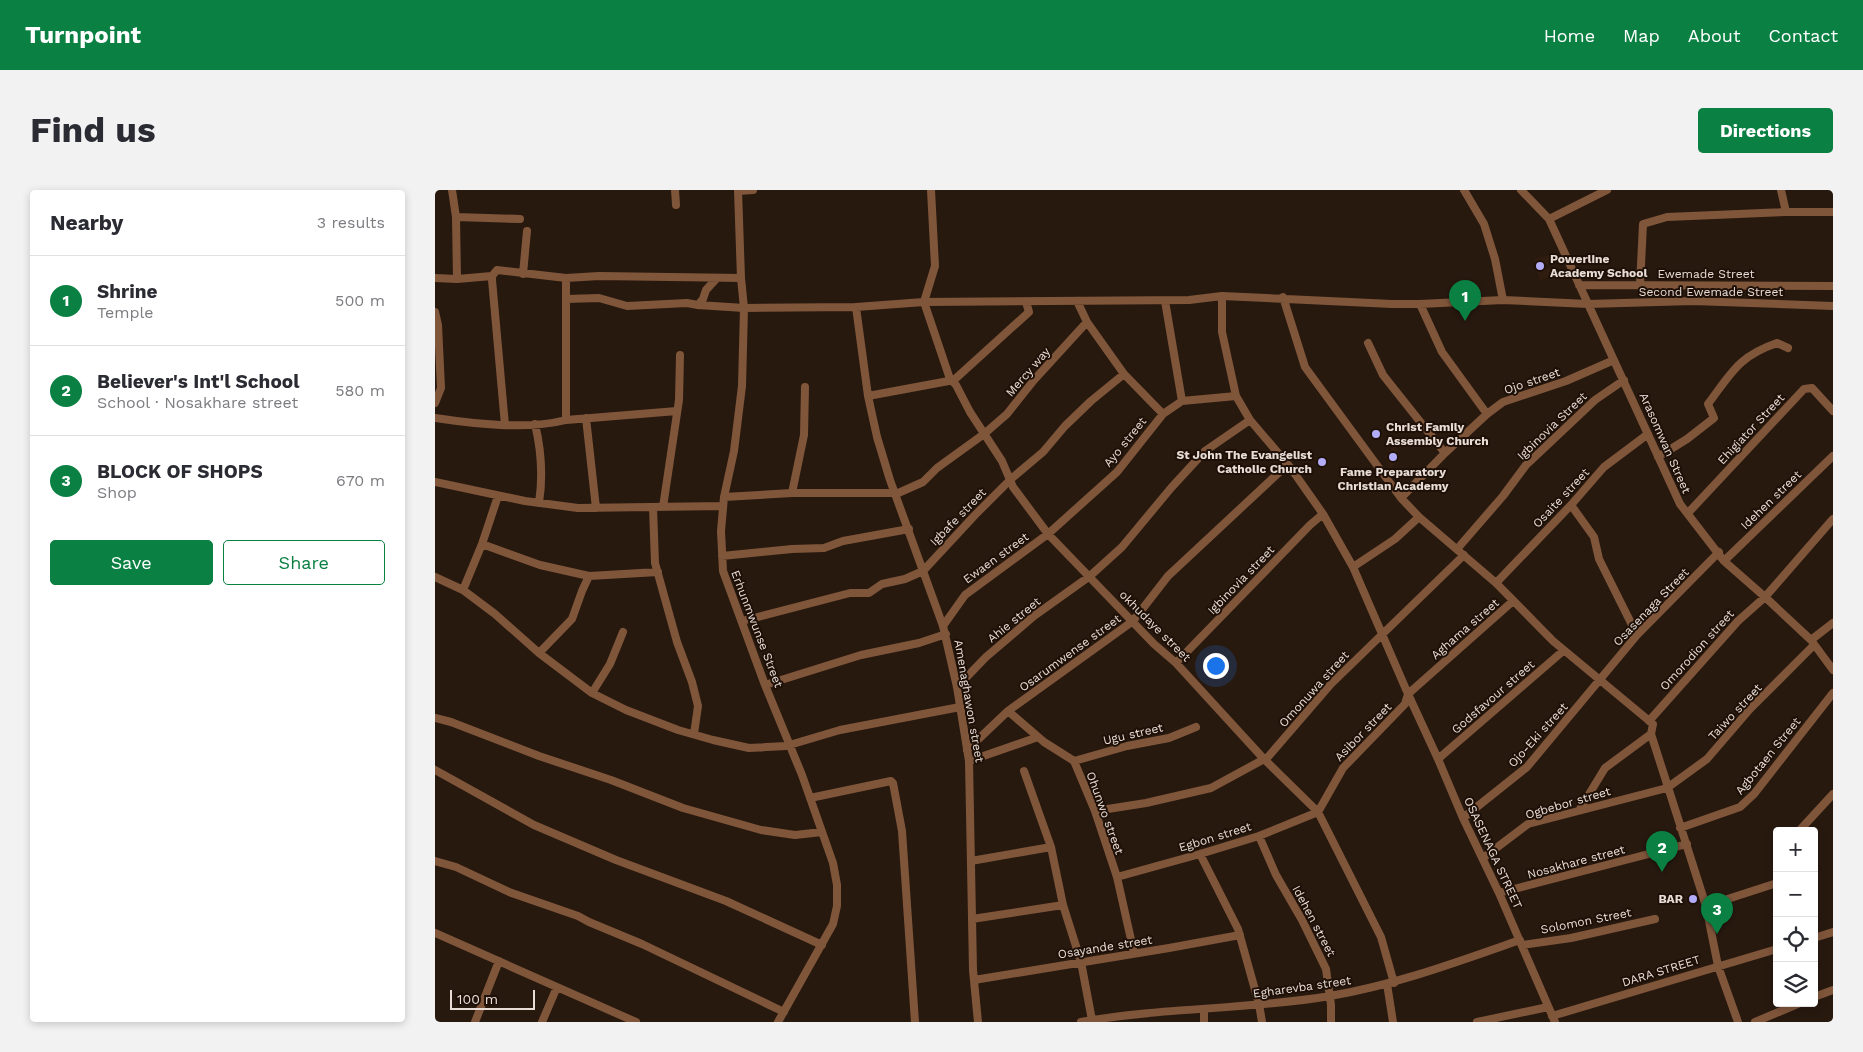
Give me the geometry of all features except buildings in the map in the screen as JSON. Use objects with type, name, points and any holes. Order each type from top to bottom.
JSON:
[{"type":"street","points":[[452,190],[456,217],[457,279]]},
{"type":"street","points":[[675,190],[676,205]]},
{"type":"street","points":[[738,191],[753,190]]},
{"type":"street","points":[[925,302],[935,266],[931,190]]},
{"type":"street","points":[[1464,190],[1484,224],[1495,259],[1503,300]]},
{"type":"street","name":"Arasomwan Street","points":[[1521,190],[1549,219],[1681,504],[1725,561],[1813,643],[1833,670]]},
{"type":"street","points":[[1549,219],[1607,190]]},
{"type":"street","points":[[1781,190],[1786,212]]},
{"type":"street","name":"Erhunmwunse Street","points":[[738,191],[744,308],[742,386],[734,451],[723,506],[721,531],[723,572],[765,685],[791,745],[833,863],[837,885],[837,906],[833,924],[778,1022]]},
{"type":"street","points":[[1640,285],[1643,224],[1667,217],[1833,212]]},
{"type":"street","points":[[456,217],[520,220]]},
{"type":"street","points":[[523,274],[527,231]]},
{"type":"street","points":[[435,278],[457,279],[492,276],[499,270],[566,278],[599,276],[741,278]]},
{"type":"street","points":[[492,276],[505,425]]},
{"type":"street","points":[[566,278],[566,420]]},
{"type":"street","points":[[698,305],[703,299],[706,290],[717,278]]},
{"type":"street","name":"Ewemade Street","points":[[1579,285],[1833,286]]},
{"type":"street","points":[[1222,296],[1222,332],[1236,396],[1250,420],[1287,464],[1323,514]]},
{"type":"street","name":"Second Ewemade Street","points":[[566,299],[599,298],[627,306],[687,302],[698,305],[744,308],[856,307],[925,302],[1165,301],[1222,296],[1420,304],[1503,300],[1588,304],[1693,301],[1833,306]]},
{"type":"street","points":[[1283,297],[1305,367],[1401,498],[1419,517],[1496,583],[1563,651],[1653,724],[1651,734],[1706,906],[1718,966],[1739,1022]]},
{"type":"street","points":[[1077,301],[1087,322],[1124,374],[1163,414]]},
{"type":"street","points":[[1165,301],[1183,401]]},
{"type":"street","name":"okhudaye street","points":[[925,302],[950,379],[957,386],[984,434],[1002,461],[1013,487],[1047,534],[1090,576],[1154,644],[1176,662],[1263,758],[1318,812],[1381,937],[1391,984],[1393,1022]]},
{"type":"street","points":[[868,396],[950,379],[954,380],[1029,312],[1026,302]]},
{"type":"street","points":[[1420,304],[1442,352],[1487,414]]},
{"type":"street","name":"Amenaghawon street","points":[[856,307],[868,396],[877,437],[946,634],[957,687],[969,761],[972,919],[977,1022]]},
{"type":"street","points":[[435,312],[438,325],[441,388],[435,403]]},
{"type":"street","name":"Mercy way","points":[[896,494],[923,482],[937,468],[984,434],[1007,414],[1034,380],[1087,322]]},
{"type":"street","points":[[1368,343],[1383,375],[1445,453]]},
{"type":"street","points":[[1658,456],[1687,439],[1714,418],[1708,404],[1738,364],[1753,352],[1777,343],[1788,348]]},
{"type":"street","points":[[663,507],[679,400],[679,355]]},
{"type":"street","name":"Ojo street","points":[[1401,498],[1445,453],[1487,414],[1503,402],[1566,381],[1614,360]]},
{"type":"street","name":"Igbafe street","points":[[923,571],[1011,479],[1043,452],[1065,426],[1091,401],[1124,374]]},
{"type":"street","name":"Igbinovia Street","points":[[1457,548],[1503,496],[1525,466],[1595,400],[1624,380]]},
{"type":"street","points":[[792,493],[804,435],[805,387]]},
{"type":"street","name":"Ehigiator Street","points":[[1688,514],[1804,389],[1812,388],[1833,411]]},
{"type":"street","name":"Ayo street","points":[[1047,534],[1117,472],[1163,414],[1183,401],[1236,396]]},
{"type":"street","points":[[435,418],[479,425],[505,425],[677,411]]},
{"type":"street","points":[[586,418],[596,508]]},
{"type":"street","name":"Ahie street","points":[[957,687],[986,657],[1034,616],[1090,576],[1121,547],[1205,451],[1250,420]]},
{"type":"street","points":[[535,424],[541,487],[539,503]]},
{"type":"street","name":"Osaite street","points":[[1496,583],[1605,467],[1648,434]]},
{"type":"street","name":"Idehen street","points":[[1725,561],[1833,456]]},
{"type":"street","name":"Osarumwense street","points":[[967,750],[1008,710],[1133,621],[1168,576],[1287,464]]},
{"type":"street","points":[[435,482],[498,496],[578,508],[723,506]]},
{"type":"street","points":[[724,497],[792,493],[896,494]]},
{"type":"street","points":[[463,590],[483,544],[498,496]]},
{"type":"street","points":[[1571,505],[1594,537],[1599,559],[1637,635]]},
{"type":"street","points":[[653,507],[655,563],[677,642],[692,682],[698,706],[694,734]]},
{"type":"street","name":"OSASENAGA STREET","points":[[1323,514],[1353,567],[1408,694],[1439,759],[1463,818],[1499,893],[1553,1019]]},
{"type":"street","name":"Igbinovia street","points":[[1176,662],[1310,524],[1323,514]]},
{"type":"street","points":[[1353,567],[1395,539],[1419,517]]},
{"type":"street","points":[[1765,597],[1833,519]]},
{"type":"street","points":[[722,556],[792,549],[824,548],[843,541],[909,529]]},
{"type":"street","name":"Ewaen street","points":[[943,626],[965,595],[1047,534]]},
{"type":"street","points":[[483,544],[540,565],[589,576],[658,572]]},
{"type":"street","name":"Osasenaga Street","points":[[1601,680],[1637,635],[1719,552]]},
{"type":"street","name":"Omonuwa street","points":[[1095,811],[1146,803],[1211,788],[1272,754],[1331,684],[1464,555]]},
{"type":"street","points":[[742,621],[850,593],[869,593],[882,584],[905,579],[923,571]]},
{"type":"street","points":[[539,653],[572,620],[589,576]]},
{"type":"street","points":[[435,578],[463,590],[495,614],[539,653],[592,693],[626,710],[678,730],[713,740],[749,748],[791,745],[840,730],[960,707]]},
{"type":"street","name":"Omorodion street","points":[[1649,721],[1738,621],[1765,597]]},
{"type":"street","name":"Aghama street","points":[[1431,673],[1513,601]]},
{"type":"street","name":"Taiwo street","points":[[1667,788],[1707,759],[1750,709],[1833,623]]},
{"type":"street","points":[[592,693],[610,664],[623,632]]},
{"type":"street","points":[[765,685],[861,655],[919,643],[946,634]]},
{"type":"street","name":"Godsfavour street","points":[[1439,759],[1563,651]]},
{"type":"street","name":"Asibor street","points":[[1318,812],[1343,768],[1405,704],[1408,694],[1431,673]]},
{"type":"street","name":"Ojo-Eki street","points":[[1463,818],[1527,767],[1601,680]]},
{"type":"street","name":"Agbotaen Street","points":[[1680,828],[1740,807],[1754,794],[1833,693]]},
{"type":"street","name":"Ohunwo street","points":[[1008,710],[1038,737],[1074,761],[1095,811],[1117,877],[1134,953]]},
{"type":"street","points":[[435,718],[451,722],[539,756],[611,780],[683,808],[761,830],[795,835],[822,832]]},
{"type":"street","name":"Ugu street","points":[[1074,761],[1127,746],[1169,738],[1196,727]]},
{"type":"street","points":[[1580,810],[1605,768],[1651,734]]},
{"type":"street","points":[[969,761],[1038,737]]},
{"type":"street","points":[[435,770],[533,825],[616,860],[726,901],[822,945]]},
{"type":"street","points":[[1024,772],[1051,847],[1063,905],[1081,962],[1092,1020]]},
{"type":"street","points":[[810,798],[891,781],[893,783],[902,831],[915,1022]]},
{"type":"street","name":"Ogbebor street","points":[[1483,858],[1528,824],[1667,788]]},
{"type":"street","points":[[1803,827],[1833,794]]},
{"type":"street","name":"Egbon street","points":[[1117,877],[1259,836],[1318,812]]},
{"type":"street","name":"Idehen street","points":[[1259,836],[1276,875],[1302,920],[1326,969],[1331,1022]]},
{"type":"street","name":"Nosakhare street","points":[[1499,893],[1687,844]]},
{"type":"street","points":[[971,861],[1051,847]]},
{"type":"street","points":[[1200,854],[1240,934],[1262,1022]]},
{"type":"street","points":[[435,861],[456,867],[509,892],[578,916],[642,944],[784,1012]]},
{"type":"street","points":[[1706,906],[1773,884]]},
{"type":"street","points":[[972,919],[1063,905]]},
{"type":"street","name":"Solomon Street","points":[[1521,943],[1571,938],[1655,919]]},
{"type":"street","points":[[1818,937],[1833,932]]},
{"type":"street","points":[[435,933],[557,987],[621,1019],[636,1022]]},
{"type":"street","name":"Osayande street","points":[[974,980],[1240,934]]},
{"type":"street","name":"Egharevba street","points":[[1081,1022],[1136,1014],[1205,1010],[1330,996],[1391,984],[1521,943]]},
{"type":"street","name":"DARA STREET","points":[[1553,1019],[1773,950]]},
{"type":"street","points":[[475,1022],[499,961]]},
{"type":"street","points":[[542,1022],[557,987]]},
{"type":"street","points":[[1818,996],[1833,990]]},
{"type":"street","points":[[1480,1022],[1548,1007]]},
{"type":"street","points":[[1755,1022],[1791,1007]]},
{"type":"street","points":[[1204,1022],[1205,1010]]},
{"type":"shaded area","name":"Powerline Academy School","points":[[1554,253],[1557,261],[1544,266],[1545,270],[1554,267],[1556,275],[1540,280],[1534,260]]},
{"type":"shaded area","name":"Fame Preparatory Christian Academy","points":[[1395,444],[1400,457],[1390,470],[1385,456]]},
{"type":"place","name":"Powerline Academy School","points":[[1540,266]]},
{"type":"place","name":"Shrine","points":[[1465,321]]},
{"type":"place","name":"Christ Family Assembly Church","points":[[1376,434]]},
{"type":"place","name":"Fame Preparatory Christian Academy","points":[[1393,457]]},
{"type":"place","name":"St John The Evangelist Catholic Church","points":[[1322,462]]},
{"type":"place","name":"Believer's Int'l School","points":[[1662,872]]},
{"type":"place","name":"BAR","points":[[1693,899]]},
{"type":"place","name":"BLOCK OF SHOPS","points":[[1717,934]]}]
